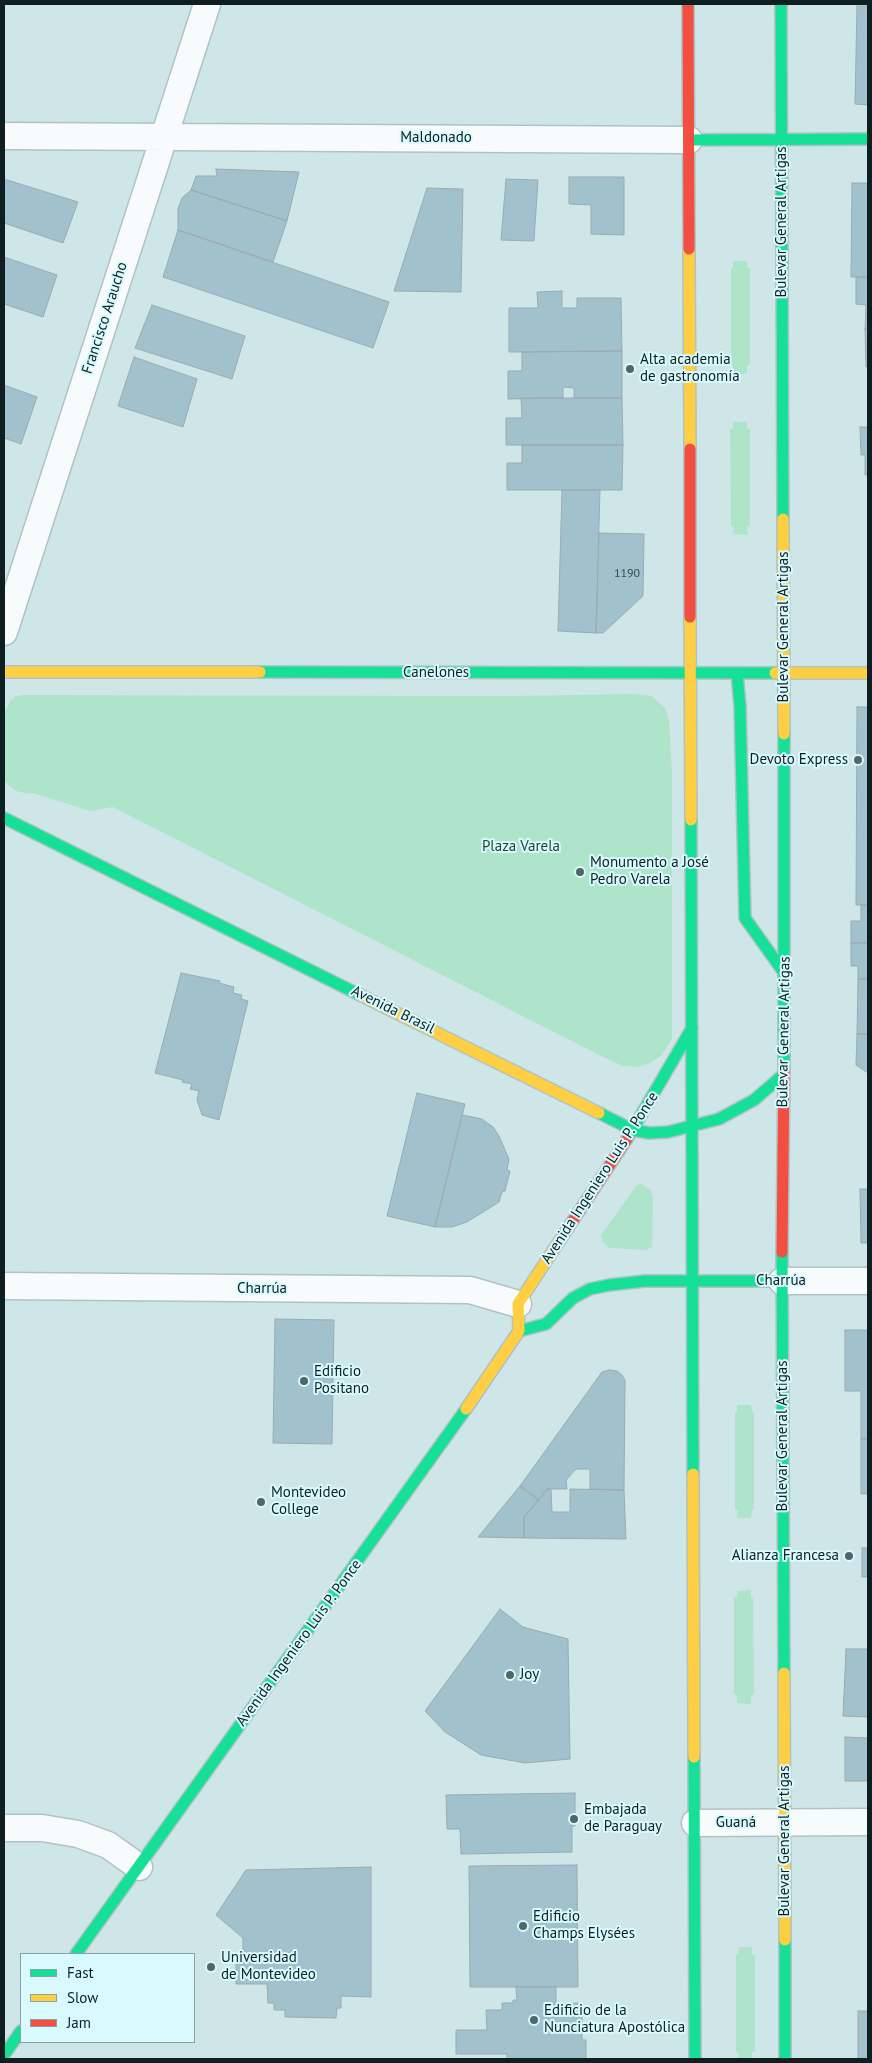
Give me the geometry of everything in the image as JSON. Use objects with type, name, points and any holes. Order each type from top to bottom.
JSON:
[{"type":"main road","points":[[688,4],[690,674],[694,1127],[695,2059]]},
{"type":"main road","name":"Bulevar General Artigas","points":[[781,4],[785,974],[782,1281],[785,2059]]},
{"type":"main road","name":"Maldonado","points":[[689,140],[868,139]]},
{"type":"main road","name":"Canelones","points":[[4,672],[868,673]]},
{"type":"main road","points":[[737,673],[745,918],[785,974]]},
{"type":"main road","name":"Avenida Brasil","points":[[4,818],[633,1130],[649,1133],[668,1132],[694,1127],[718,1119],[742,1108],[767,1091],[783,1075]]},
{"type":"main road","name":"Avenida Ingeniero Luis P. Ponce","points":[[518,1304],[633,1130],[693,1027]]},
{"type":"main road","points":[[518,1304],[519,1331],[546,1324],[573,1298],[590,1289],[609,1284],[645,1281],[694,1281]]},
{"type":"main road","name":"Charrúa","points":[[694,1281],[782,1281]]},
{"type":"main road","name":"Avenida Ingeniero Luis P. Ponce","points":[[77,1953],[453,1427],[519,1331]]},
{"type":"main road","points":[[4,2055],[20,2032]]},
{"type":"street","name":"Francisco Araucho","points":[[4,632],[207,4]]},
{"type":"street","name":"Maldonado","points":[[4,136],[689,140]]},
{"type":"street","name":"Charrúa","points":[[782,1281],[868,1280]]},
{"type":"street","name":"Charrúa","points":[[4,1286],[470,1290],[518,1304]]},
{"type":"street","name":"Guaná","points":[[695,1823],[868,1822]]},
{"type":"street","points":[[4,1828],[42,1828],[78,1834],[108,1845],[139,1867]]},
{"type":"green space","points":[[733,261],[747,261],[747,268],[750,268],[750,365],[747,365],[747,374],[733,374],[733,366],[731,365],[731,268],[733,268]]},
{"type":"green space","points":[[733,422],[747,422],[747,429],[750,429],[750,526],[747,526],[748,535],[733,534],[734,526],[731,526],[730,429],[733,429]]},
{"type":"green space","name":"Plaza Varela","points":[[633,694],[652,696],[665,708],[669,720],[672,773],[672,1039],[661,1056],[650,1063],[637,1067],[623,1066],[601,1056],[113,807],[90,811],[33,793],[16,791],[4,781],[5,712],[10,701],[16,696],[509,696]]},
{"type":"green space","points":[[641,1184],[650,1189],[653,1196],[652,1247],[646,1250],[609,1248],[602,1241],[601,1235],[637,1185]]},
{"type":"green space","points":[[737,1405],[751,1405],[752,1412],[754,1412],[754,1509],[752,1510],[751,1518],[737,1518],[738,1510],[735,1509],[735,1412],[737,1412]]},
{"type":"green space","points":[[751,1590],[751,1598],[753,1598],[754,1695],[751,1695],[751,1704],[737,1703],[737,1695],[734,1694],[734,1597],[737,1597],[737,1591]]},
{"type":"green space","points":[[739,1947],[752,1947],[752,1954],[755,1955],[755,2052],[752,2052],[752,2059],[739,2059],[738,2052],[736,2052],[736,1955],[738,1954]]},
{"type":"building","points":[[857,6],[868,6],[868,105],[855,104]]},
{"type":"building","points":[[216,169],[299,172],[287,221],[191,190],[196,176],[217,176]]},
{"type":"building","points":[[569,177],[624,177],[624,235],[591,234],[591,205],[569,204]]},
{"type":"building","points":[[4,179],[78,202],[63,243],[4,223]]},
{"type":"building","points":[[506,179],[538,180],[534,241],[501,240]]},
{"type":"building","points":[[852,183],[868,183],[868,277],[851,277]]},
{"type":"building","points":[[427,188],[463,189],[461,292],[394,291]]},
{"type":"building","points":[[191,190],[287,221],[273,262],[178,230],[178,209],[182,198]]},
{"type":"building","points":[[178,230],[389,302],[373,348],[163,277]]},
{"type":"building","points":[[4,257],[57,275],[43,317],[4,304]]},
{"type":"building","points":[[856,277],[868,277],[868,329],[865,329],[866,305],[856,304]]},
{"type":"building","points":[[562,291],[562,308],[577,308],[577,298],[621,298],[622,351],[509,352],[509,308],[538,308],[537,292]]},
{"type":"building","points":[[152,305],[245,336],[232,379],[135,348]]},
{"type":"building","points":[[865,329],[868,329],[868,367],[866,367]]},
{"type":"building","points":[[622,351],[622,398],[574,398],[574,388],[563,387],[563,398],[508,399],[508,371],[522,371],[522,352]]},
{"type":"building","points":[[134,357],[197,379],[183,427],[118,406]]},
{"type":"building","points":[[4,385],[37,397],[21,444],[4,438]]},
{"type":"building","points":[[521,398],[622,398],[623,445],[506,445],[506,418],[522,418]]},
{"type":"building","points":[[860,427],[868,427],[868,475],[865,475],[865,455],[861,455]]},
{"type":"building","points":[[522,445],[623,445],[622,490],[507,490],[507,463],[522,463]]},
{"type":"building","points":[[562,490],[600,490],[596,633],[558,631]]},
{"type":"building","points":[[599,533],[644,534],[643,596],[603,633],[596,633]]},
{"type":"building","points":[[857,707],[868,707],[868,905],[856,905]]},
{"type":"building","points":[[861,905],[868,905],[868,943],[851,943],[851,921],[861,921]]},
{"type":"building","points":[[851,943],[868,943],[868,979],[858,979],[858,966],[851,966]]},
{"type":"building","points":[[181,973],[220,981],[219,983],[234,987],[233,993],[242,995],[241,999],[248,1001],[219,1120],[202,1115],[197,1100],[199,1091],[190,1089],[192,1084],[155,1073]]},
{"type":"building","points":[[858,979],[868,979],[868,1034],[857,1034]]},
{"type":"building","points":[[857,1034],[868,1034],[868,1073],[856,1065]]},
{"type":"building","points":[[417,1093],[465,1104],[435,1227],[387,1216]]},
{"type":"building","points":[[462,1115],[482,1119],[493,1127],[509,1159],[507,1170],[510,1171],[505,1191],[502,1192],[499,1202],[467,1222],[452,1227],[435,1227]]},
{"type":"building","points":[[860,1189],[868,1189],[868,1243],[861,1243]]},
{"type":"building","name":"Edificio Positano","points":[[275,1319],[334,1320],[332,1444],[273,1443]]},
{"type":"building","points":[[845,1330],[868,1330],[868,1439],[861,1439],[861,1391],[845,1391]]},
{"type":"building","points":[[609,1370],[617,1371],[625,1380],[624,1490],[590,1489],[590,1469],[576,1469],[566,1480],[567,1489],[547,1489],[539,1500],[520,1486],[602,1372]]},
{"type":"building","points":[[861,1439],[868,1439],[868,1494],[861,1494]]},
{"type":"building","points":[[520,1486],[539,1500],[524,1517],[524,1538],[478,1537]]},
{"type":"building","points":[[547,1489],[551,1489],[552,1512],[570,1512],[570,1489],[624,1490],[626,1539],[524,1538],[524,1517]]},
{"type":"building","points":[[862,1548],[868,1548],[868,1577],[862,1577]]},
{"type":"building","name":"Joy","points":[[500,1609],[523,1627],[568,1639],[570,1759],[525,1763],[481,1755],[445,1732],[425,1711]]},
{"type":"building","points":[[846,1649],[868,1649],[868,1717],[843,1716]]},
{"type":"building","points":[[845,1737],[868,1738],[868,1781],[845,1781]]},
{"type":"building","points":[[575,1793],[575,1826],[572,1826],[572,1852],[461,1854],[460,1829],[447,1829],[446,1795]]},
{"type":"building","name":"Edificio Champs Elysées","points":[[577,1865],[578,1987],[470,1987],[469,1866]]},
{"type":"building","points":[[371,1867],[371,1997],[341,1996],[341,2008],[337,2008],[336,2018],[285,2017],[285,2010],[274,2010],[274,2003],[268,2003],[267,1984],[236,1984],[236,1964],[243,1964],[243,1938],[216,1915],[246,1870]]},
{"type":"building","name":"Edificio de la Nunciatura Apostólica","points":[[516,1987],[556,1987],[556,2004],[578,2003],[578,2010],[582,2010],[582,2040],[586,2040],[586,2059],[507,2059],[507,2054],[456,2054],[456,2030],[487,2030],[486,2010],[502,2010],[502,2003],[513,2003],[513,2000],[517,2000]]},
{"type":"building","points":[[858,2011],[868,2011],[868,2059],[858,2059]]},
{"type":"traffic: fast","points":[[781,4],[783,519]]},
{"type":"traffic: fast","points":[[689,140],[868,139]]},
{"type":"traffic: fast","points":[[260,672],[775,673]]},
{"type":"traffic: fast","points":[[737,673],[740,706],[745,918],[785,974]]},
{"type":"traffic: fast","points":[[784,734],[784,1067]]},
{"type":"traffic: fast","points":[[4,818],[360,995]]},
{"type":"traffic: fast","points":[[691,820],[693,1474]]},
{"type":"traffic: fast","points":[[627,1139],[692,1028]]},
{"type":"traffic: fast","points":[[599,1113],[633,1130],[649,1133],[668,1132],[719,1119],[754,1100],[783,1075]]},
{"type":"traffic: fast","points":[[782,1252],[784,1673]]},
{"type":"traffic: fast","points":[[519,1331],[546,1324],[573,1298],[590,1289],[609,1285],[645,1281],[782,1281]]},
{"type":"traffic: fast","points":[[77,1953],[466,1409]]},
{"type":"traffic: fast","points":[[694,1757],[695,2059]]},
{"type":"traffic: fast","points":[[785,1940],[785,2059]]},
{"type":"traffic: fast","points":[[4,2055],[20,2032]]},
{"type":"traffic: slow","points":[[689,249],[690,449]]},
{"type":"traffic: slow","points":[[783,519],[784,734]]},
{"type":"traffic: slow","points":[[690,617],[691,820]]},
{"type":"traffic: slow","points":[[4,672],[260,672]]},
{"type":"traffic: slow","points":[[775,673],[868,673]]},
{"type":"traffic: slow","points":[[360,995],[599,1113]]},
{"type":"traffic: slow","points":[[466,1409],[519,1331],[518,1304],[562,1237]]},
{"type":"traffic: slow","points":[[693,1474],[694,1757]]},
{"type":"traffic: slow","points":[[784,1673],[785,1940]]},
{"type":"traffic: jam","points":[[688,4],[689,249]]},
{"type":"traffic: jam","points":[[690,449],[690,617]]},
{"type":"traffic: jam","points":[[782,1252],[784,1067]]},
{"type":"traffic: jam","points":[[562,1237],[627,1139]]},
{"type":"place","name":"Alta academia de gastronomía","points":[[630,369]]},
{"type":"place","name":"Devoto Express","points":[[858,760]]},
{"type":"place","name":"Monumento a José Pedro Varela","points":[[580,872]]},
{"type":"place","name":"Edificio Positano","points":[[304,1381]]},
{"type":"place","name":"Montevideo College","points":[[261,1502]]},
{"type":"place","name":"Alianza Francesa","points":[[849,1556]]},
{"type":"place","name":"Joy","points":[[510,1675]]},
{"type":"place","name":"Embajada de Paraguay","points":[[574,1819]]},
{"type":"place","name":"Edificio Champs Elysées","points":[[523,1926]]},
{"type":"place","name":"Universidad de Montevideo","points":[[211,1967]]},
{"type":"place","name":"Edificio de la Nunciatura Apostólica","points":[[534,2020]]}]
